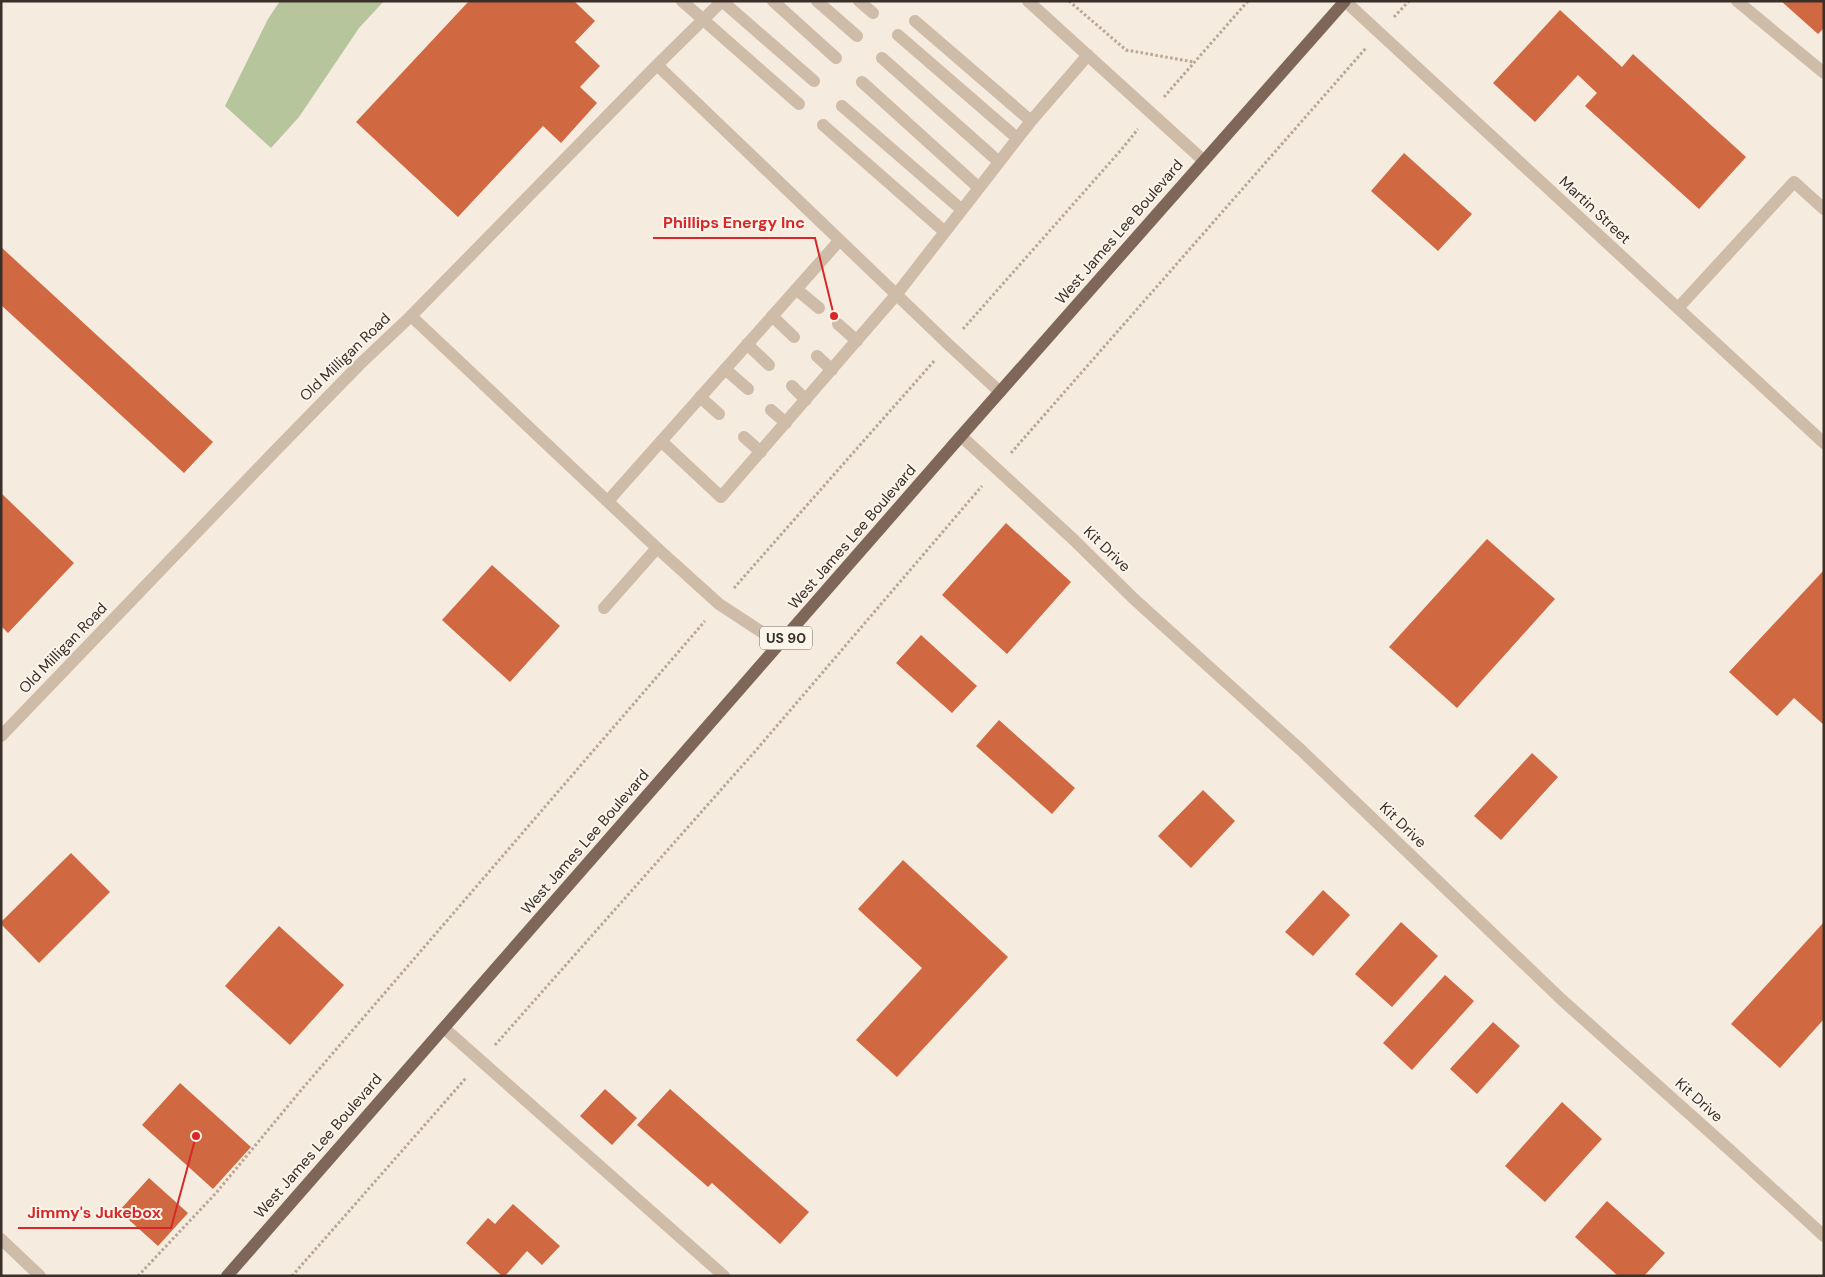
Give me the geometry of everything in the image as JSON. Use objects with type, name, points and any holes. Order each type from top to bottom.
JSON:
[{"type":"main road","name":"West James Lee Boulevard","points":[[227,1276],[961,436],[1345,1]]},
{"type":"street","points":[[682,1],[799,104]]},
{"type":"street","points":[[411,316],[722,1],[814,81]]},
{"type":"street","points":[[773,1],[836,58]]},
{"type":"street","points":[[817,1],[856,36]]},
{"type":"street","points":[[859,1],[872,13]]},
{"type":"street","points":[[1028,1],[1204,160]]},
{"type":"street","name":"Martin Street","points":[[1345,1],[1824,443]]},
{"type":"street","points":[[1738,1],[1824,73]]},
{"type":"street","points":[[915,22],[1031,121]]},
{"type":"street","points":[[898,35],[1017,138]]},
{"type":"street","points":[[661,442],[722,497],[896,296],[1017,138],[1088,55]]},
{"type":"street","points":[[882,58],[999,162]]},
{"type":"street","points":[[657,65],[896,296],[1000,392]]},
{"type":"street","points":[[862,82],[979,188]]},
{"type":"street","points":[[842,106],[962,210]]},
{"type":"street","points":[[823,125],[945,232]]},
{"type":"street","points":[[1678,308],[1794,182],[1824,209]]},
{"type":"street","points":[[608,501],[840,241]]},
{"type":"street","points":[[796,289],[819,308]]},
{"type":"street","name":"Old Milligan Road","points":[[1,736],[274,452],[359,365],[411,316],[719,604],[780,644]]},
{"type":"street","points":[[772,316],[794,336]]},
{"type":"street","points":[[838,324],[857,341]]},
{"type":"street","points":[[747,344],[769,365]]},
{"type":"street","points":[[816,356],[832,370]]},
{"type":"street","points":[[726,369],[748,389]]},
{"type":"street","points":[[792,386],[806,400]]},
{"type":"street","points":[[700,398],[719,414]]},
{"type":"street","points":[[771,410],[786,423]]},
{"type":"street","name":"Kit Drive","points":[[961,436],[1134,599],[1301,750],[1561,1000],[1732,1151],[1824,1236]]},
{"type":"street","points":[[744,437],[761,452]]},
{"type":"street","points":[[604,608],[657,548]]},
{"type":"street","points":[[444,1028],[724,1276]]},
{"type":"street","points":[[1,1239],[40,1276]]},
{"type":"path","points":[[1069,1],[1126,50],[1194,62]]},
{"type":"path","points":[[138,1276],[216,1193],[302,1089],[719,604],[1121,150],[1151,112],[1248,1]]},
{"type":"path","points":[[292,1276],[758,748],[997,469],[1409,1]]},
{"type":"green space","points":[[280,1],[384,1],[359,28],[299,117],[271,148],[225,106],[268,19]]},
{"type":"building","points":[[469,1],[574,1],[595,21],[575,42],[600,66],[580,87],[597,103],[561,143],[543,126],[458,217],[356,122]]},
{"type":"building","points":[[1781,1],[1824,1],[1824,28],[1818,34]]},
{"type":"building","points":[[1560,10],[1622,67],[1633,54],[1746,157],[1699,209],[1585,106],[1597,93],[1578,75],[1535,122],[1493,83]]},
{"type":"building","points":[[1404,153],[1472,214],[1438,251],[1371,191]]},
{"type":"building","points":[[1,247],[213,442],[184,473],[1,305]]},
{"type":"building","points":[[1,493],[74,563],[8,633],[1,626]]},
{"type":"building","points":[[1006,523],[1071,582],[1007,654],[942,595]]},
{"type":"building","points":[[1487,539],[1555,599],[1457,708],[1389,647]]},
{"type":"building","points":[[492,565],[560,626],[510,682],[442,620]]},
{"type":"building","points":[[1824,570],[1824,725],[1794,698],[1777,716],[1729,672]]},
{"type":"building","points":[[921,635],[977,686],[952,713],[896,663]]},
{"type":"building","points":[[999,720],[1075,788],[1052,814],[976,746]]},
{"type":"building","points":[[1532,753],[1558,777],[1501,840],[1474,816]]},
{"type":"building","points":[[1203,790],[1235,821],[1191,868],[1158,836]]},
{"type":"building","points":[[71,853],[110,892],[39,963],[1,922]]},
{"type":"building","points":[[903,860],[1008,957],[897,1077],[856,1040],[922,968],[858,909]]},
{"type":"building","points":[[1323,890],[1350,915],[1313,956],[1285,932]]},
{"type":"building","points":[[1401,922],[1438,956],[1392,1007],[1355,974]]},
{"type":"building","points":[[1824,922],[1824,1019],[1780,1068],[1731,1024]]},
{"type":"building","points":[[279,926],[344,985],[290,1045],[225,986]]},
{"type":"building","points":[[1445,975],[1474,1001],[1412,1070],[1383,1043]]},
{"type":"building","points":[[1493,1022],[1520,1046],[1477,1094],[1450,1069]]},
{"type":"building","points":[[180,1083],[251,1147],[213,1189],[142,1125]]},
{"type":"building","points":[[605,1089],[637,1118],[612,1145],[580,1116]]},
{"type":"building","points":[[670,1089],[809,1212],[780,1244],[712,1183],[708,1187],[637,1125]]},
{"type":"building","points":[[1562,1102],[1602,1139],[1545,1202],[1505,1166]]},
{"type":"building","points":[[149,1178],[188,1213],[158,1246],[119,1211]]},
{"type":"building","points":[[1607,1201],[1665,1253],[1644,1276],[1618,1276],[1575,1237]]},
{"type":"building","points":[[513,1204],[560,1246],[542,1265],[527,1251],[505,1276],[502,1276],[466,1243],[488,1218],[495,1224]]},
{"type":"place","name":"Phillips Energy Inc","points":[[834,316]]},
{"type":"place","name":"Jimmy's Jukebox","points":[[196,1136]]}]
